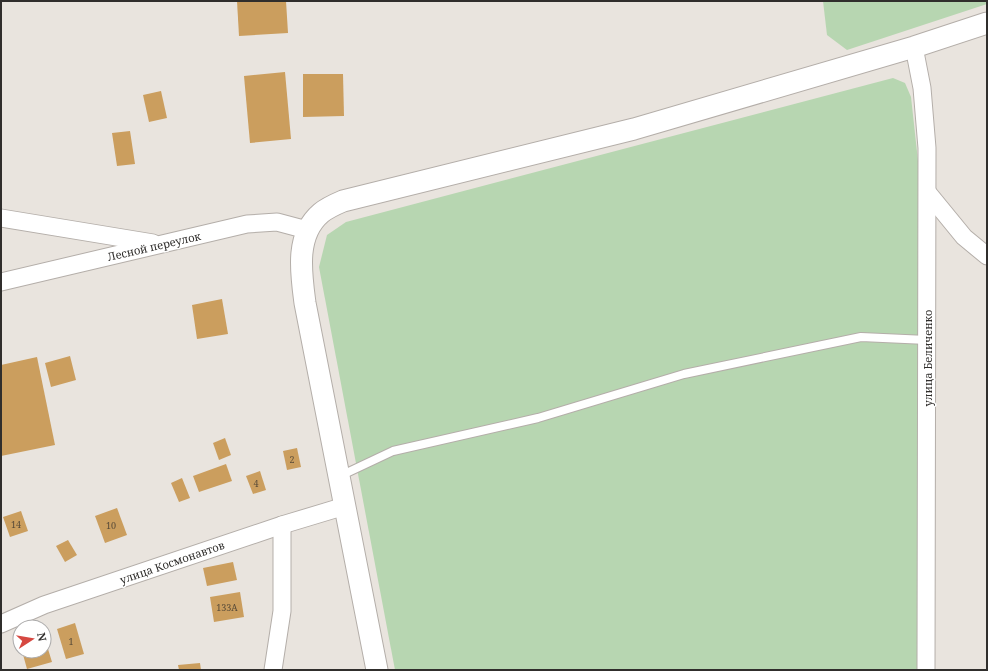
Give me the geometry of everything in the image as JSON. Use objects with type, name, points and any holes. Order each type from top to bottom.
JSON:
[{"type":"street","points":[[377,670],[305,303],[301,271],[307,230],[322,212],[343,201],[634,129],[914,47],[987,23]]},
{"type":"street","name":"улица Беличенко","points":[[914,47],[922,95],[927,148],[928,193],[926,670]]},
{"type":"street","points":[[928,193],[964,237],[987,256]]},
{"type":"street","points":[[1,218],[161,244]]},
{"type":"street","name":"Лесной переулок","points":[[1,282],[247,224],[277,222],[307,230]]},
{"type":"street","name":"улица Космонавтов","points":[[1,624],[44,605],[282,525],[345,506]]},
{"type":"street","points":[[273,670],[282,611],[282,525]]},
{"type":"lane","points":[[340,476],[393,451],[538,418],[684,374],[861,337],[927,340]]},
{"type":"green space","points":[[823,1],[987,1],[987,4],[847,50],[827,35]]},
{"type":"green space","points":[[893,78],[905,83],[911,97],[919,170],[918,670],[395,670],[319,267],[327,235],[346,222]]},
{"type":"building","points":[[237,1],[286,1],[288,33],[239,36]]},
{"type":"building","points":[[285,72],[291,139],[250,143],[244,76]]},
{"type":"building","points":[[303,74],[343,74],[344,116],[303,117]]},
{"type":"building","points":[[161,91],[167,118],[149,122],[143,95]]},
{"type":"building","points":[[130,131],[135,164],[117,166],[112,133]]},
{"type":"building","points":[[222,299],[228,334],[197,339],[192,305]]},
{"type":"building","points":[[70,356],[76,380],[51,387],[45,363]]},
{"type":"building","points":[[37,357],[55,445],[1,456],[1,365]]},
{"type":"building","points":[[225,438],[231,455],[219,460],[213,443]]},
{"type":"building","points":[[297,448],[301,467],[287,470],[283,451]]},
{"type":"building","points":[[226,464],[232,481],[199,492],[193,476]]},
{"type":"building","points":[[260,471],[266,490],[253,494],[246,476]]},
{"type":"building","points":[[182,478],[190,498],[179,502],[171,483]]},
{"type":"building","points":[[117,508],[127,535],[105,543],[95,516]]},
{"type":"building","points":[[21,511],[28,531],[10,537],[3,517]]},
{"type":"building","points":[[68,540],[77,555],[65,562],[56,546]]},
{"type":"building","points":[[233,562],[237,580],[207,586],[203,568]]},
{"type":"building","points":[[240,592],[244,617],[214,622],[210,597]]},
{"type":"building","points":[[75,623],[84,654],[66,659],[57,629]]},
{"type":"building","points":[[24,659],[51,659],[52,662],[27,669]]},
{"type":"building","points":[[200,663],[201,670],[179,670],[178,665]]}]
